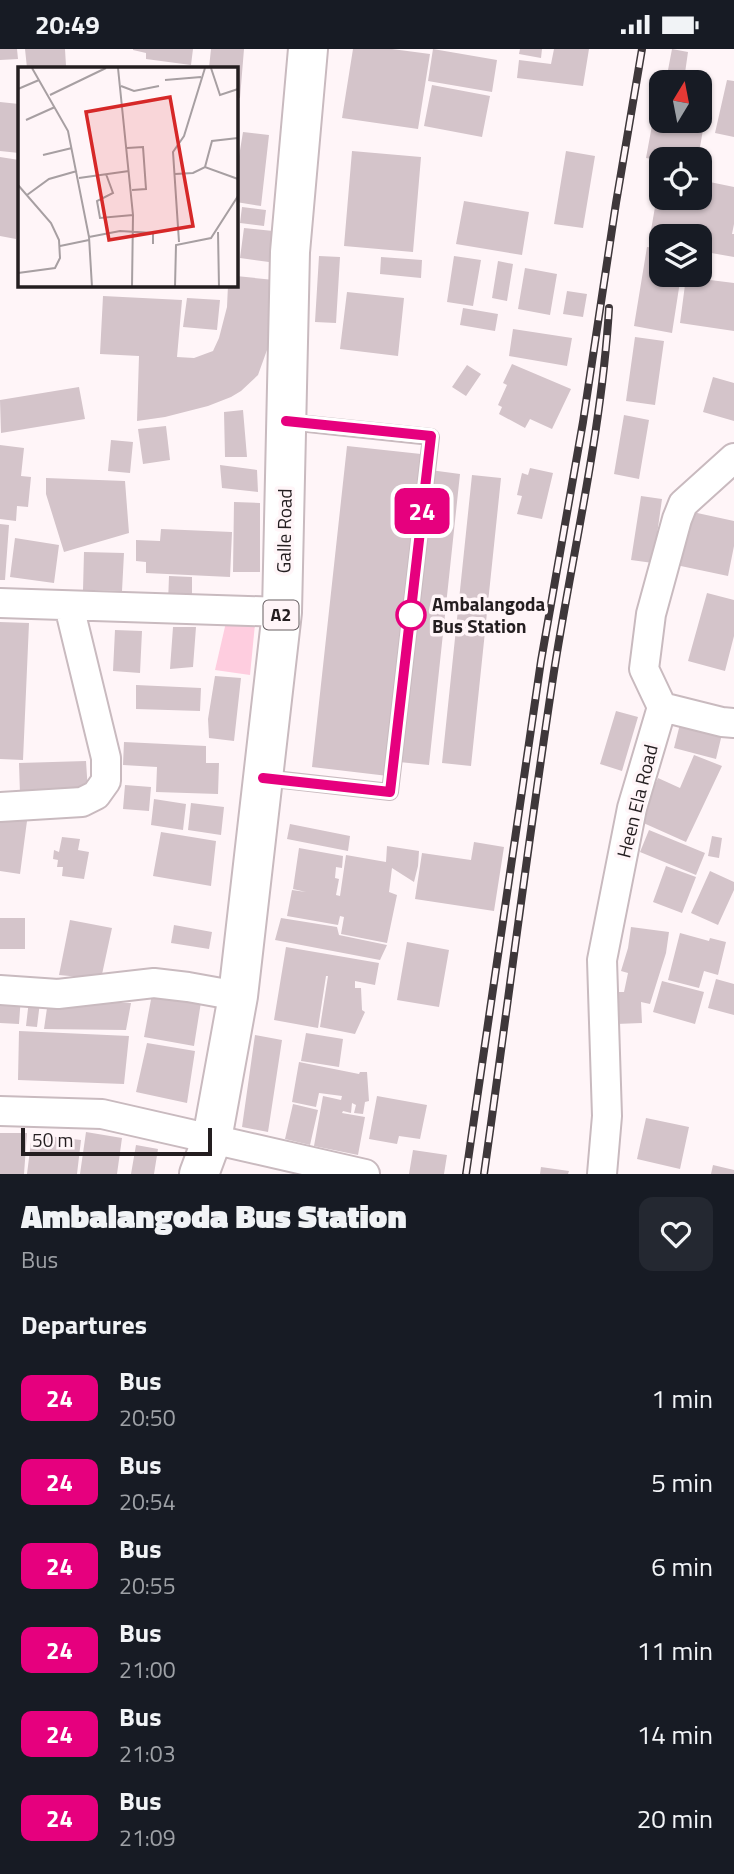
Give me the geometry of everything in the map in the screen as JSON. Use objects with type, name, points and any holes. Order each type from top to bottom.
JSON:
[{"type":"highway","name":"Galle Road","points":[[205,1157],[238,996],[282,612],[290,252],[308,49]]},
{"type":"street","points":[[734,458],[683,504],[651,614],[644,669],[662,707],[734,723]]},
{"type":"street","points":[[0,603],[282,612]]},
{"type":"street","points":[[0,807],[82,802],[96,795],[106,781],[106,758],[69,606]]},
{"type":"street","name":"Heen Ela Road","points":[[602,1174],[607,1116],[602,960],[632,808],[662,707]]},
{"type":"street","points":[[0,990],[58,994],[154,983],[238,996]]},
{"type":"street","points":[[0,1111],[102,1114],[205,1157],[365,1174]]},
{"type":"lane","points":[[263,778],[390,792],[431,436],[286,421]]},
{"type":"shaded area","points":[[227,618],[255,624],[250,675],[215,670]]},
{"type":"building","points":[[0,49],[17,49],[18,59],[0,60]]},
{"type":"building","points":[[25,49],[65,49],[66,66],[27,67]]},
{"type":"building","points":[[133,49],[193,49],[191,65],[146,59],[146,53]]},
{"type":"building","points":[[211,49],[244,49],[240,98],[238,67],[209,67]]},
{"type":"building","points":[[353,49],[392,49],[430,54],[418,129],[342,118]]},
{"type":"building","points":[[433,49],[497,60],[492,92],[428,81]]},
{"type":"building","points":[[520,49],[542,49],[541,58],[519,54]]},
{"type":"building","points":[[554,49],[589,49],[583,86],[517,78],[519,60],[551,64]]},
{"type":"building","points":[[672,49],[688,52],[685,70],[668,70]]},
{"type":"building","points":[[727,80],[734,81],[734,137],[715,133]]},
{"type":"building","points":[[432,85],[490,96],[482,137],[424,126]]},
{"type":"building","points":[[0,102],[18,104],[18,153],[0,151]]},
{"type":"building","points":[[243,132],[269,135],[261,206],[238,202],[238,163]]},
{"type":"building","points":[[651,133],[702,133],[700,147],[649,147],[649,159],[646,158]]},
{"type":"building","points":[[352,151],[421,157],[413,252],[344,246]]},
{"type":"building","points":[[566,151],[595,156],[583,228],[554,224]]},
{"type":"building","points":[[0,157],[18,160],[18,223],[16,239],[0,236]]},
{"type":"building","points":[[712,182],[734,187],[734,257],[712,253],[712,224],[652,224],[654,210],[712,210]]},
{"type":"building","points":[[464,201],[529,212],[522,255],[456,244]]},
{"type":"building","points":[[242,207],[266,210],[264,226],[240,223]]},
{"type":"building","points":[[244,228],[273,231],[269,262],[240,258]]},
{"type":"building","points":[[649,247],[649,287],[679,287],[672,333],[634,326]]},
{"type":"building","points":[[319,256],[340,257],[336,323],[315,322]]},
{"type":"building","points":[[454,256],[481,260],[473,306],[447,302]]},
{"type":"building","points":[[381,257],[422,260],[421,278],[380,274]]},
{"type":"building","points":[[498,261],[513,264],[507,301],[492,298]]},
{"type":"building","points":[[525,268],[557,274],[550,315],[518,309]]},
{"type":"building","points":[[238,276],[274,280],[267,350],[258,375],[241,391],[208,406],[137,421],[139,356],[100,354],[103,296],[182,300],[177,357],[194,358],[213,351],[227,307],[228,287],[238,287]]},
{"type":"building","points":[[712,280],[734,283],[734,331],[680,323],[685,287],[712,287]]},
{"type":"building","points":[[567,291],[587,294],[583,317],[563,314]]},
{"type":"building","points":[[347,292],[404,298],[398,356],[340,349]]},
{"type":"building","points":[[187,298],[220,300],[217,330],[183,327]]},
{"type":"building","points":[[463,308],[498,314],[495,331],[460,325]]},
{"type":"building","points":[[513,329],[572,338],[567,366],[509,356]]},
{"type":"building","points":[[635,337],[664,341],[655,405],[626,401]]},
{"type":"building","points":[[512,364],[571,389],[552,429],[530,419],[525,428],[499,414],[502,407],[498,405],[507,385],[503,383]]},
{"type":"building","points":[[467,365],[481,374],[466,396],[452,387]]},
{"type":"building","points":[[713,377],[734,383],[734,421],[703,412]]},
{"type":"building","points":[[79,387],[85,419],[1,433],[0,400]]},
{"type":"building","points":[[243,410],[247,457],[225,457],[224,412]]},
{"type":"building","points":[[624,415],[649,420],[639,479],[614,474]]},
{"type":"building","points":[[166,426],[170,460],[143,464],[138,429]]},
{"type":"building","points":[[111,440],[133,442],[130,473],[108,471]]},
{"type":"building","points":[[0,445],[24,448],[21,476],[31,477],[28,507],[17,506],[16,521],[0,519]]},
{"type":"building","name":"Ambalangoda Bus Station","points":[[347,446],[421,454],[388,776],[312,767]]},
{"type":"building","points":[[220,465],[257,470],[258,492],[222,488]]},
{"type":"building","points":[[530,468],[553,473],[542,519],[517,514],[522,496],[517,495],[522,473],[528,475]]},
{"type":"building","points":[[430,470],[460,474],[429,765],[399,762]]},
{"type":"building","points":[[472,475],[501,478],[471,766],[442,763]]},
{"type":"building","points":[[46,478],[125,481],[129,533],[64,552],[46,494]]},
{"type":"building","points":[[641,496],[662,499],[653,563],[631,560]]},
{"type":"building","points":[[234,502],[260,503],[260,572],[233,572]]},
{"type":"building","points":[[688,511],[734,521],[734,546],[728,576],[676,565]]},
{"type":"building","points":[[0,524],[9,525],[5,580],[0,580]]},
{"type":"building","points":[[161,529],[232,532],[230,577],[146,573],[146,562],[136,561],[136,540],[160,541]]},
{"type":"building","points":[[15,538],[59,545],[54,583],[10,577]]},
{"type":"building","points":[[84,552],[124,553],[122,591],[83,590]]},
{"type":"building","points":[[169,576],[192,577],[192,603],[168,603]]},
{"type":"building","points":[[707,593],[734,600],[734,636],[725,671],[688,661]]},
{"type":"building","points":[[0,622],[29,623],[23,760],[0,759]]},
{"type":"building","points":[[173,627],[196,627],[193,667],[170,669]]},
{"type":"building","points":[[115,630],[142,631],[140,673],[113,671]]},
{"type":"building","points":[[215,676],[241,678],[234,741],[209,738],[208,719]]},
{"type":"building","points":[[136,685],[201,688],[200,711],[136,709]]},
{"type":"building","points":[[616,711],[638,717],[622,771],[600,764]]},
{"type":"building","points":[[680,724],[722,734],[716,759],[674,748]]},
{"type":"building","points":[[124,742],[206,746],[206,763],[219,763],[218,794],[156,792],[157,767],[123,765]]},
{"type":"building","points":[[694,755],[722,766],[686,842],[639,821],[658,778],[680,788]]},
{"type":"building","points":[[86,761],[88,792],[20,794],[19,763]]},
{"type":"building","points":[[125,785],[151,787],[149,811],[123,809]]},
{"type":"building","points":[[154,799],[186,804],[183,830],[151,825]]},
{"type":"building","points":[[191,803],[224,807],[221,835],[188,830]]},
{"type":"building","points":[[0,818],[27,821],[20,874],[0,871]]},
{"type":"building","points":[[290,824],[350,836],[348,851],[287,839]]},
{"type":"building","points":[[649,830],[705,853],[696,875],[640,852]]},
{"type":"building","points":[[161,832],[216,841],[211,886],[153,876]]},
{"type":"building","points":[[712,836],[722,838],[719,858],[708,856]]},
{"type":"building","points":[[62,837],[80,839],[78,850],[89,852],[84,879],[62,876],[63,867],[57,867],[58,860],[53,859],[54,850],[59,852]]},
{"type":"building","points":[[474,842],[504,847],[494,911],[415,899],[422,853],[471,860]]},
{"type":"building","points":[[387,846],[419,851],[414,882],[392,868],[389,892],[397,895],[387,943],[341,934],[344,917],[340,916],[338,925],[287,916],[292,890],[306,892],[293,889],[299,848],[343,856],[342,868],[336,867],[335,878],[339,879],[336,895],[340,896],[346,855],[386,862]]},
{"type":"building","points":[[666,866],[696,877],[682,913],[653,902]]},
{"type":"building","points":[[710,871],[734,882],[734,890],[718,925],[691,913]]},
{"type":"building","points":[[0,918],[25,918],[25,949],[0,949]]},
{"type":"building","points":[[281,918],[337,927],[339,935],[387,945],[380,960],[275,940]]},
{"type":"building","points":[[70,920],[112,928],[101,979],[59,975]]},
{"type":"building","points":[[174,925],[212,932],[209,949],[171,943]]},
{"type":"building","points":[[631,927],[669,932],[666,953],[650,1004],[641,1002],[642,1023],[616,1024],[615,992],[624,992],[628,973],[621,971]]},
{"type":"building","points":[[680,933],[709,941],[710,938],[726,942],[718,975],[704,971],[699,988],[668,980]]},
{"type":"building","points":[[407,942],[449,950],[439,1007],[397,1000]]},
{"type":"building","points":[[286,947],[379,963],[375,985],[355,981],[355,988],[361,988],[362,1010],[365,1012],[355,1034],[320,1027],[328,976],[318,1028],[274,1020]]},
{"type":"building","points":[[716,979],[734,984],[734,1015],[708,1008]]},
{"type":"building","points":[[662,981],[704,992],[695,1024],[653,1012]]},
{"type":"building","points":[[0,994],[21,996],[19,1024],[0,1023]]},
{"type":"building","points":[[152,994],[201,1002],[194,1046],[144,1037]]},
{"type":"building","points":[[29,1000],[40,1002],[37,1027],[26,1026]]},
{"type":"building","points":[[48,1001],[131,1003],[126,1030],[44,1029]]},
{"type":"building","points":[[19,1031],[129,1036],[124,1084],[18,1080]]},
{"type":"building","points":[[306,1033],[343,1039],[339,1067],[301,1061]]},
{"type":"building","points":[[255,1035],[282,1040],[268,1132],[242,1127]]},
{"type":"building","points":[[147,1043],[195,1051],[187,1103],[136,1092]]},
{"type":"building","points":[[299,1062],[359,1074],[367,1072],[369,1101],[365,1102],[363,1114],[354,1113],[356,1105],[352,1103],[351,1113],[342,1113],[365,1117],[358,1155],[314,1146],[323,1096],[341,1100],[342,1096],[319,1093],[316,1107],[292,1102]]},
{"type":"building","points":[[377,1096],[427,1105],[420,1139],[399,1136],[397,1144],[369,1139]]},
{"type":"building","points":[[293,1104],[318,1110],[310,1145],[285,1139]]},
{"type":"building","points":[[646,1118],[689,1127],[680,1169],[637,1159]]},
{"type":"building","points":[[86,1132],[122,1138],[117,1174],[80,1174]]},
{"type":"building","points":[[0,1133],[27,1133],[24,1174],[0,1174]]},
{"type":"building","points":[[32,1134],[81,1140],[77,1174],[27,1174]]},
{"type":"building","points":[[136,1145],[158,1149],[154,1174],[131,1174]]},
{"type":"building","points":[[413,1150],[447,1155],[444,1174],[409,1174]]},
{"type":"building","points":[[713,1165],[734,1170],[734,1174],[711,1174]]},
{"type":"building","points":[[541,1167],[569,1171],[568,1174],[540,1174]]},
{"type":"railway","points":[[466,1174],[541,661],[583,422],[642,49]]},
{"type":"railway","points":[[484,1174],[545,728],[594,442],[609,308]]},
{"type":"bus line","name":"24","points":[[263,778],[390,792],[431,436],[286,421]]},
{"type":"place","name":"Ambalangoda Bus Station","points":[[411,615]]}]
